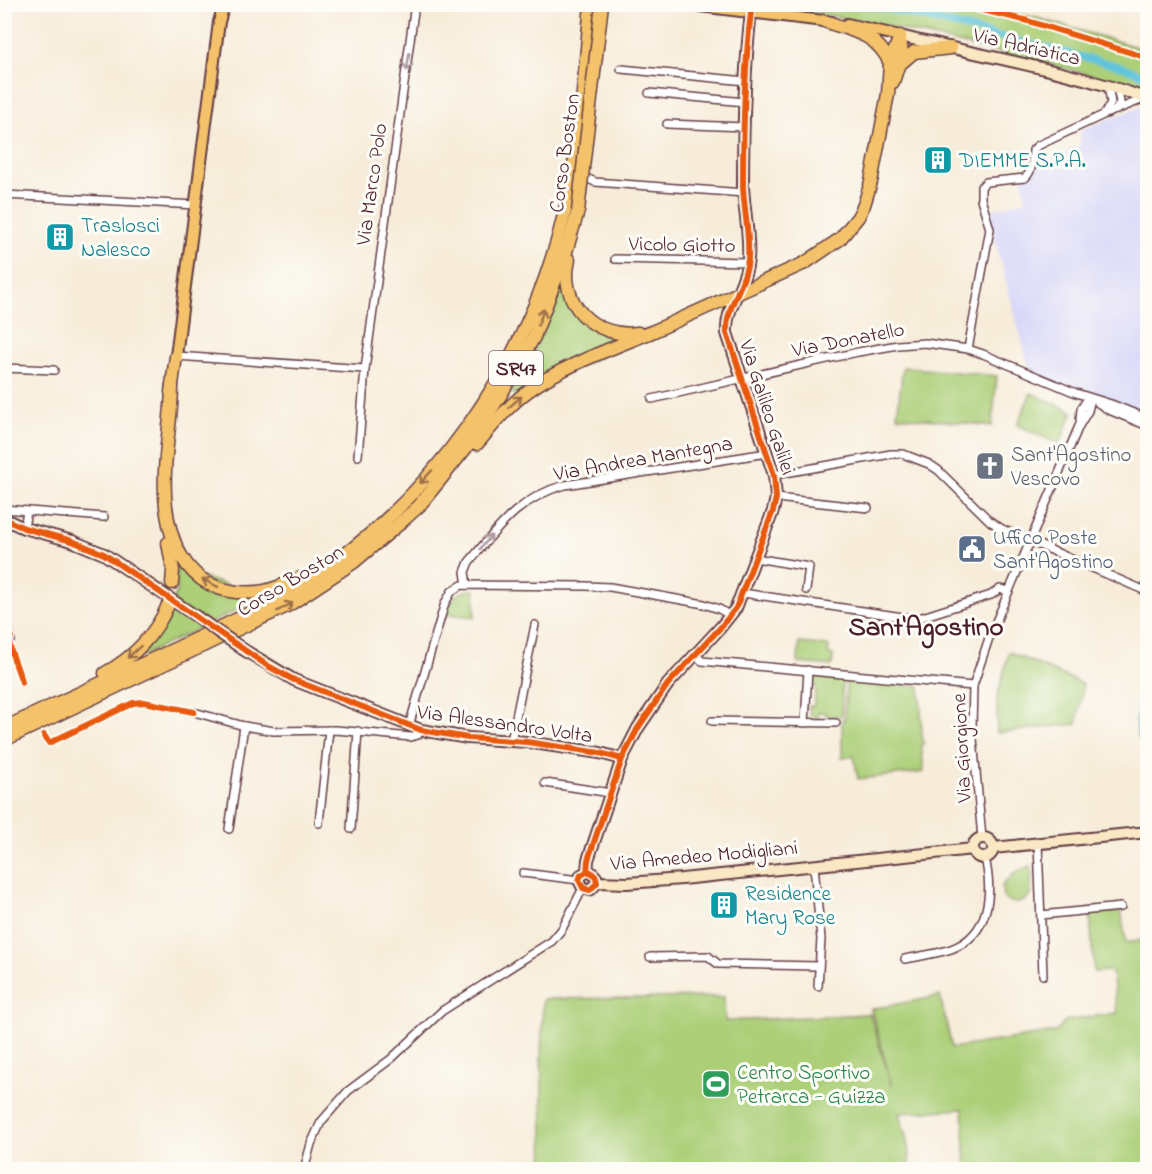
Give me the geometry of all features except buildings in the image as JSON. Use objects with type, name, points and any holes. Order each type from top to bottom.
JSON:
[{"type":"highway","name":"Corso Boston","points":[[4,728],[243,616],[282,596],[325,569],[405,501],[464,432],[493,388],[522,333],[553,255],[565,214],[578,146],[591,4]]},
{"type":"highway","name":"Corso Boston","points":[[4,740],[289,605],[319,587],[370,549],[418,506],[465,449],[500,396],[534,337],[566,252],[578,211],[602,4]]},
{"type":"highway","points":[[824,21],[875,41],[895,64],[914,52],[951,48]]},
{"type":"highway","name":"SR47","points":[[418,506],[443,483],[505,410],[529,390],[561,372],[805,263],[840,239],[858,217],[871,182],[900,36]]},
{"type":"highway","name":"SR47","points":[[578,211],[576,234],[567,268],[567,282],[573,303],[588,320],[608,332],[624,335],[654,331]]},
{"type":"highway","points":[[172,584],[173,570],[161,508],[160,479],[167,410],[176,356]]},
{"type":"highway","points":[[172,385],[172,410],[165,471],[166,507],[174,546],[189,569],[209,584],[232,592],[259,592],[325,569]]},
{"type":"highway","points":[[45,710],[62,696],[117,667],[136,651],[150,637],[168,605]]},
{"type":"main road","points":[[215,4],[219,22]]},
{"type":"main road","points":[[176,356],[219,22],[223,8],[227,4]]},
{"type":"main road","name":"Via Adriatica","points":[[683,4],[824,21],[900,36]]},
{"type":"street","name":"Via Marco Polo","points":[[358,456],[365,369],[416,4]]},
{"type":"street","name":"Via Galileo Galilei","points":[[304,1170],[311,1144],[321,1122],[348,1090],[391,1059],[441,1011],[552,941],[562,929],[583,880],[622,759],[638,728],[668,684],[731,616],[743,593],[776,498],[774,475],[730,345],[726,324],[731,305],[746,276],[748,262],[744,193],[746,81],[751,12]]},
{"type":"street","name":"Via Adriatica","points":[[900,36],[1024,63],[1113,87],[1147,99]]},
{"type":"street","points":[[621,69],[746,81]]},
{"type":"street","points":[[1113,87],[1120,102],[1116,110]]},
{"type":"street","points":[[1103,115],[1111,103],[1113,87]]},
{"type":"street","points":[[649,93],[746,102]]},
{"type":"street","points":[[968,349],[990,229],[981,199],[981,187],[986,182],[1025,178],[1029,175],[1032,165],[1034,148],[1103,115],[1147,99]]},
{"type":"street","points":[[667,124],[745,127]]},
{"type":"street","points":[[579,174],[596,182],[744,193]]},
{"type":"street","points":[[4,195],[196,205]]},
{"type":"street","name":"Vicolo Giotto","points":[[615,259],[748,262]]},
{"type":"street","name":"Via Donatello","points":[[742,378],[858,351],[925,343],[968,349],[996,358],[1148,426]]},
{"type":"street","points":[[176,356],[365,369]]},
{"type":"street","points":[[4,368],[54,370]]},
{"type":"street","name":"Via Galileo Galilei","points":[[652,399],[742,378]]},
{"type":"street","points":[[1076,393],[1085,410],[1102,405]]},
{"type":"street","name":"Via Donatello","points":[[1091,399],[1112,404],[1148,419]]},
{"type":"street","name":"Via Giorgione","points":[[982,838],[972,728],[973,686],[989,638],[1091,399]]},
{"type":"street","name":"Via Andrea Mantegna","points":[[467,585],[465,572],[469,562],[513,512],[543,492],[565,485],[766,453]]},
{"type":"street","points":[[774,475],[891,454],[903,454],[936,468],[990,521],[1030,542],[1148,592]]},
{"type":"street","points":[[776,498],[868,508]]},
{"type":"street","points":[[4,509],[104,517]]},
{"type":"street","points":[[24,528],[27,510]]},
{"type":"street","name":"Via Alessandro Volta","points":[[4,519],[24,528],[72,541],[104,554],[244,650],[294,680],[409,726],[444,735],[511,741],[600,753],[622,759]]},
{"type":"street","points":[[755,558],[809,567],[806,590]]},
{"type":"street","points":[[409,726],[445,603],[448,595],[455,588],[467,585],[610,587],[704,604],[731,616]]},
{"type":"street","points":[[743,593],[916,619],[991,595],[1000,589],[1009,591]]},
{"type":"street","points":[[4,608],[11,640],[4,643]]},
{"type":"street","points":[[511,741],[535,625]]},
{"type":"street","points":[[694,654],[702,661],[973,686]]},
{"type":"street","points":[[805,723],[808,670]]},
{"type":"street","name":"Via Alessandro Volta","points":[[194,712],[244,726],[274,731],[358,731],[411,737],[418,735],[420,730]]},
{"type":"street","points":[[712,722],[836,723]]},
{"type":"street","points":[[229,829],[244,726]]},
{"type":"street","points":[[319,823],[329,730]]},
{"type":"street","points":[[351,829],[358,731]]},
{"type":"street","points":[[545,783],[611,793]]},
{"type":"street","points":[[993,848],[1148,832]]},
{"type":"street","points":[[982,838],[990,841],[993,848],[990,855],[985,858],[977,857],[973,849],[976,841],[982,838]]},
{"type":"street","points":[[1038,843],[1043,975]]},
{"type":"street","name":"Via Amedeo Modigliani","points":[[597,882],[627,883],[682,879],[973,849]]},
{"type":"street","points":[[905,959],[962,944],[979,928],[988,908],[989,892],[985,858]]},
{"type":"street","name":"Via Amedeo Modigliani","points":[[814,866],[821,939],[818,987]]},
{"type":"street","points":[[523,873],[583,880],[594,874],[597,882],[590,890],[583,880]]},
{"type":"street","points":[[1041,915],[1120,907]]},
{"type":"street","points":[[650,957],[708,956],[718,964],[818,966]]},
{"type":"shaded area","points":[[1143,106],[1147,107],[1147,425],[1031,375],[987,211],[1026,200],[1022,177],[1026,172],[1080,146],[1080,130]]},
{"type":"green space","points":[[731,5],[975,5],[1033,17],[1147,50],[1147,93],[1105,79],[1024,58],[862,21],[808,12]]},
{"type":"green space","points":[[564,280],[585,323],[652,331],[516,397],[512,391],[539,338]]},
{"type":"green space","points":[[903,367],[997,376],[992,426],[897,416]]},
{"type":"green space","points":[[1031,393],[1073,412],[1059,444],[1017,425]]},
{"type":"green space","points":[[181,563],[190,574],[259,595],[260,599],[142,656],[139,653],[168,614],[177,590],[175,565]]},
{"type":"green space","points":[[475,590],[475,617],[447,614],[453,599],[459,593]]},
{"type":"green space","points":[[799,643],[829,646],[828,654],[833,655],[832,666],[798,663]]},
{"type":"green space","points":[[1009,652],[1083,684],[1077,724],[997,733],[997,698]]},
{"type":"green space","points":[[815,677],[842,679],[842,716],[826,716],[826,713],[818,712],[818,718],[810,715],[809,706],[814,706],[816,686],[810,685]]},
{"type":"green space","points":[[846,680],[920,686],[924,772],[858,779],[854,756],[842,758],[842,719],[845,719]]},
{"type":"green space","points":[[1030,866],[1032,868],[1031,893],[1028,897],[1022,902],[1015,903],[1003,897],[1002,886],[1016,872]]},
{"type":"green space","name":"Centro Sportivo Petrarca - Guizza","points":[[1121,911],[1126,943],[1147,939],[1147,1169],[966,1169],[963,1109],[899,1113],[908,1145],[910,1169],[544,1169],[541,1055],[543,999],[724,997],[725,1021],[870,1014],[892,1087],[871,1009],[940,996],[952,1048],[1056,1032],[1065,1021],[1117,1013],[1112,971],[1094,972],[1090,915]]},
{"type":"water","points":[[1147,694],[1147,747],[1139,736],[1136,721],[1140,706]]},
{"type":"waterway","points":[[861,4],[902,12],[1123,67],[1148,77]]},
{"type":"cycle path","points":[[957,4],[1028,21],[1148,58]]},
{"type":"cycle path","points":[[587,872],[591,872],[596,877],[597,883],[590,890],[583,888],[579,880],[581,875],[587,872],[588,860],[622,759],[638,728],[668,684],[736,608],[776,498],[774,475],[727,333],[729,314],[744,278],[748,259],[743,186],[743,143],[745,77],[751,12]]},
{"type":"cycle path","points":[[4,519],[24,528],[72,541],[104,554],[268,666],[294,680],[421,730],[468,738],[527,742],[600,753],[622,759]]},
{"type":"cycle path","points":[[4,608],[11,636],[9,642],[11,651],[22,682]]},
{"type":"cycle path","points":[[44,735],[49,743],[133,703],[144,702],[194,712]]},
{"type":"place","name":"DIEMME S.P.A.","points":[[938,160]]},
{"type":"place","name":"Traslosci Nalesco","points":[[60,237]]},
{"type":"place","name":"Sant'Agostino Vescovo","points":[[990,466]]},
{"type":"place","name":"Uffico Poste Sant'Agostino","points":[[972,549]]},
{"type":"place","name":"Residence Mary Rose","points":[[724,905]]},
{"type":"place","name":"Centro Sportivo Petrarca - Guizza","points":[[716,1084]]},
{"type":"district","name":"Sant'Agostino","points":[[926,626]]}]
